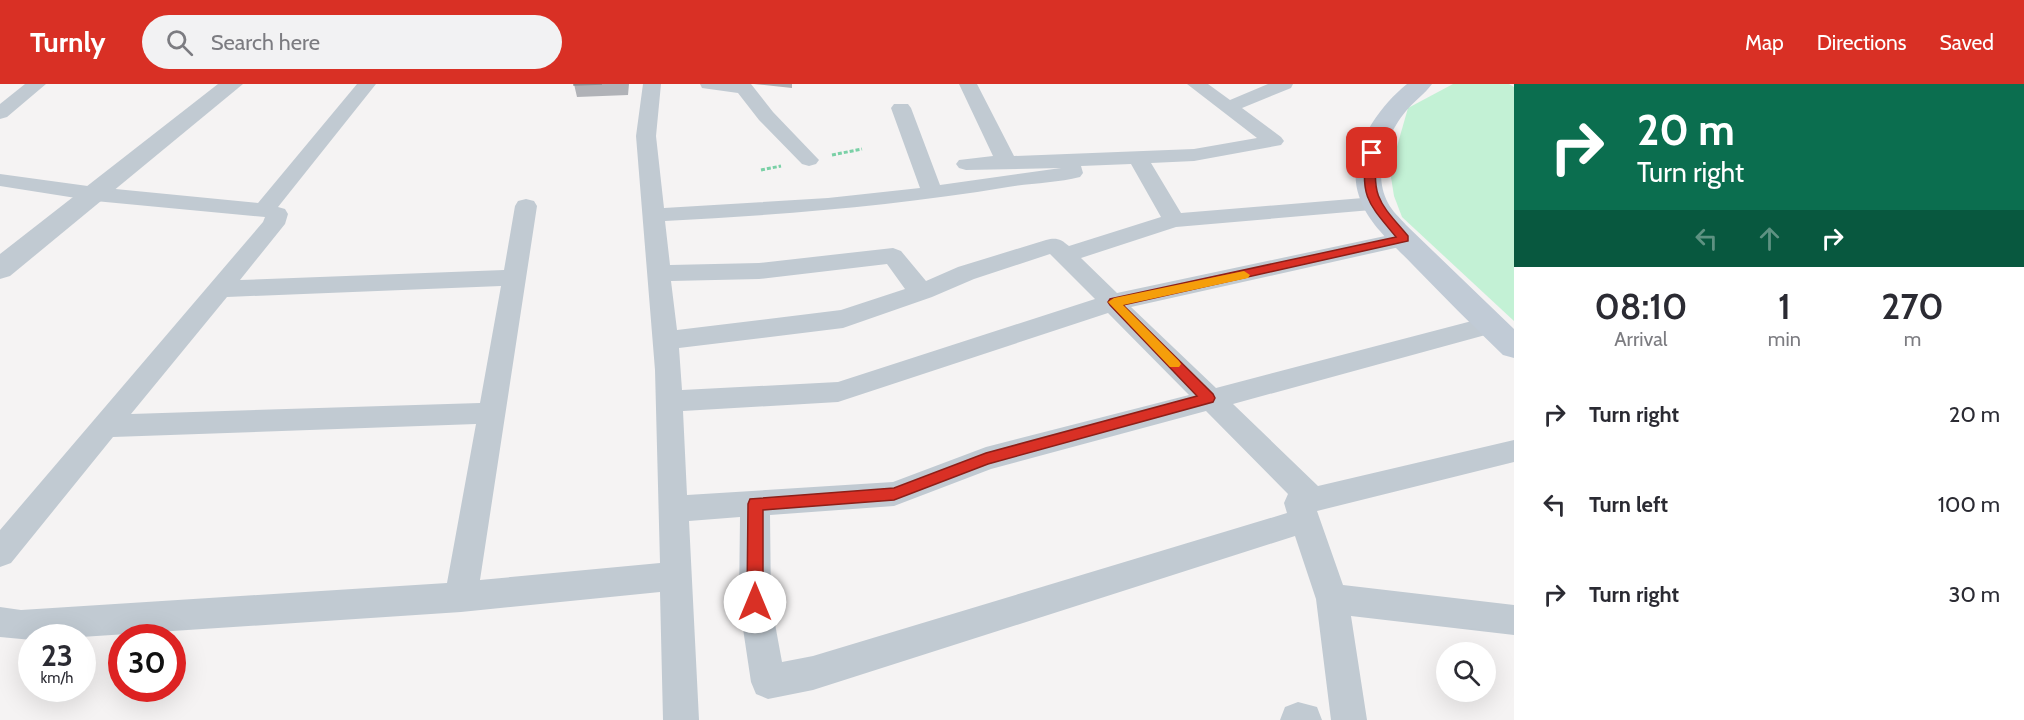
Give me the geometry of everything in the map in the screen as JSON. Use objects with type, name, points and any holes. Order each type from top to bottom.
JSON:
[{"type":"main road","points":[[1421,84],[1405,96],[1389,114],[1372,153],[1368,176],[1375,204],[1404,239],[1514,347]]},
{"type":"street","points":[[0,114],[37,84]]},
{"type":"street","points":[[0,269],[232,84]]},
{"type":"street","points":[[264,210],[367,84]]},
{"type":"street","points":[[652,84],[646,136],[669,401],[681,720]]},
{"type":"street","points":[[709,84],[744,88],[766,116],[809,160]]},
{"type":"street","points":[[968,84],[1006,161],[966,164],[1194,155],[1274,141],[1196,84]]},
{"type":"street","points":[[1228,107],[1284,84]]},
{"type":"street","points":[[901,108],[932,193]]},
{"type":"street","points":[[1138,158],[1174,220]]},
{"type":"street","points":[[653,215],[764,209],[932,193],[1041,175],[1073,173],[1068,160]]},
{"type":"street","points":[[0,180],[95,194],[264,210],[277,214],[274,224],[0,553]]},
{"type":"street","points":[[1064,256],[1174,220],[1375,204]]},
{"type":"street","points":[[461,597],[526,206]]},
{"type":"street","points":[[669,401],[838,392],[1114,302],[1404,239]]},
{"type":"street","points":[[665,341],[758,328],[843,320],[961,278],[966,273],[1054,245],[1114,302],[1208,398],[1309,510],[1332,598],[1349,720]]},
{"type":"street","points":[[659,273],[759,271],[893,256],[915,285],[924,291]]},
{"type":"street","points":[[219,289],[515,277]]},
{"type":"street","points":[[674,509],[894,494],[986,459],[1208,398],[1491,325]]},
{"type":"street","points":[[106,426],[490,413]]},
{"type":"street","points":[[755,504],[755,602],[768,682],[813,674],[1309,510],[1514,452]]},
{"type":"street","points":[[0,622],[21,625],[461,597],[676,576]]},
{"type":"street","points":[[1332,598],[1514,620]]},
{"type":"street","points":[[1298,720],[1304,720]]},
{"type":"green space","points":[[1453,84],[1509,84],[1514,87],[1514,321],[1402,217],[1394,196],[1390,171],[1408,108]]},
{"type":"slow traffic","points":[[1174,364],[1114,302],[1244,275]]},
{"type":"route","points":[[755,602],[755,504],[894,494],[986,459],[1208,398],[1114,302],[1404,239],[1375,204],[1368,176],[1372,153]]}]
